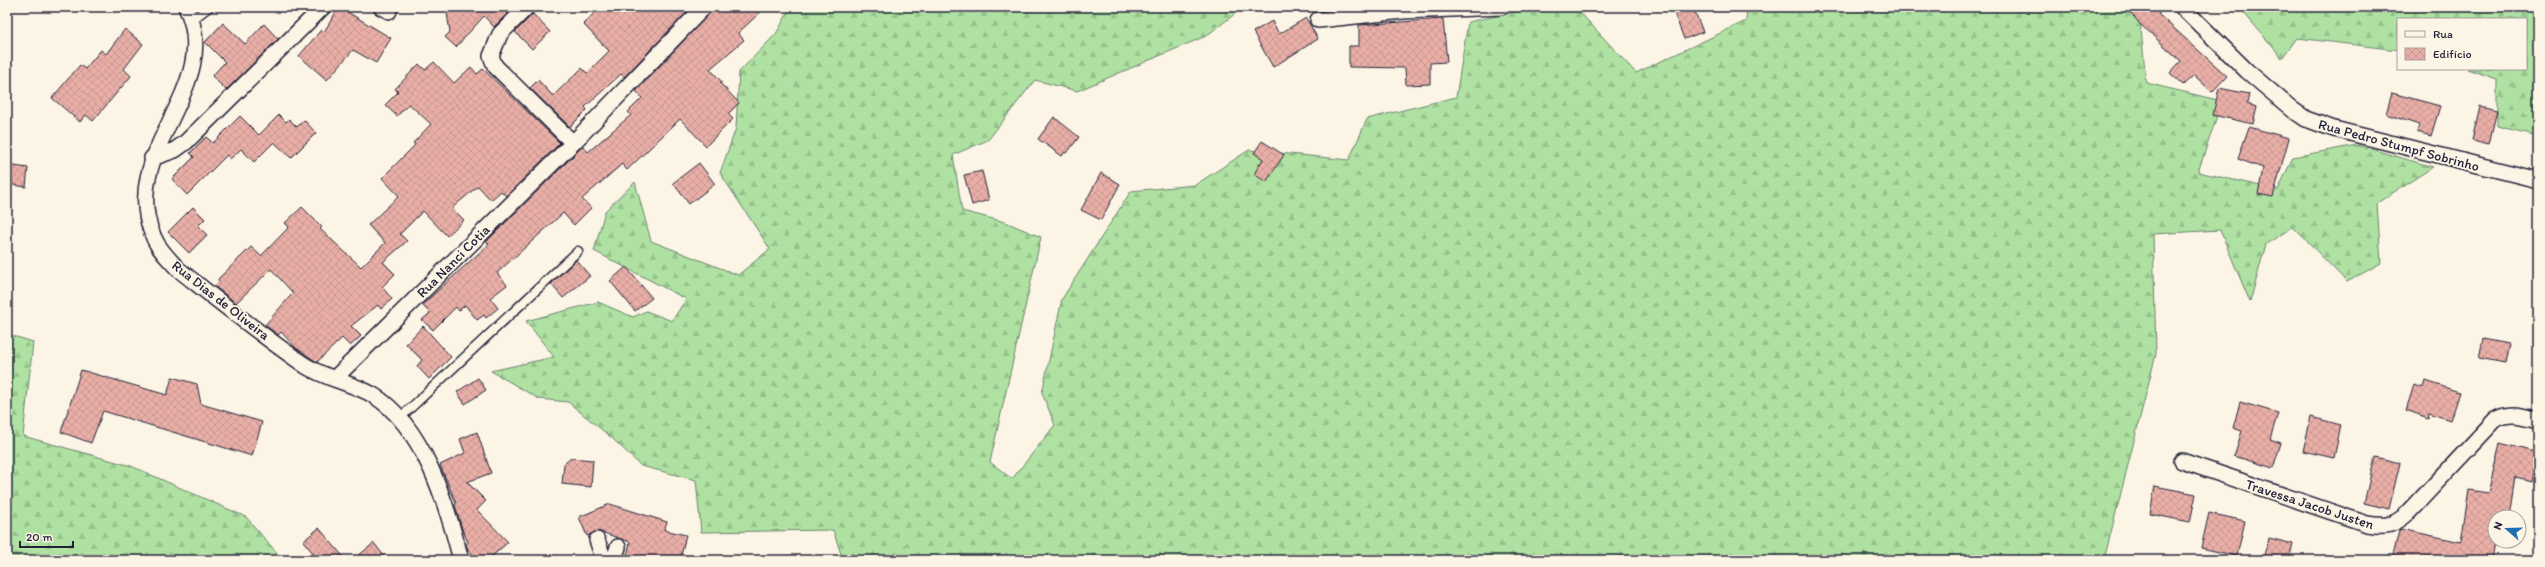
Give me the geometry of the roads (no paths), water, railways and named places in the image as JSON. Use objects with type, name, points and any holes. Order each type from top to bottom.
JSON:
[{"type":"street","points":[[152,158],[175,150],[186,142],[323,7]]},
{"type":"street","points":[[527,7],[494,43],[490,56],[495,66],[573,143]]},
{"type":"street","name":"Rua Nanci Cotia","points":[[334,379],[573,143],[704,7]]},
{"type":"street","points":[[1318,20],[1403,12],[1501,7]]},
{"type":"street","name":"Rua Pedro Stumpf Sobrinho","points":[[2182,7],[2247,71],[2306,120],[2334,129],[2538,180]]},
{"type":"street","name":"Rua Dias de Oliveira","points":[[189,13],[195,42],[194,62],[180,101],[152,158],[148,175],[146,209],[154,238],[163,252],[191,278],[295,358],[308,367],[372,395],[385,403],[400,418],[417,443],[437,485],[449,513],[461,560]]},
{"type":"street","name":"Travessa Jacob Justen","points":[[2182,461],[2367,524],[2382,527],[2392,525],[2403,518],[2495,420],[2504,415],[2517,414],[2538,420]]},
{"type":"street","points":[[597,540],[604,560]]},
{"type":"lane","points":[[189,13],[208,7]]},
{"type":"lane","points":[[400,418],[578,252]]}]
